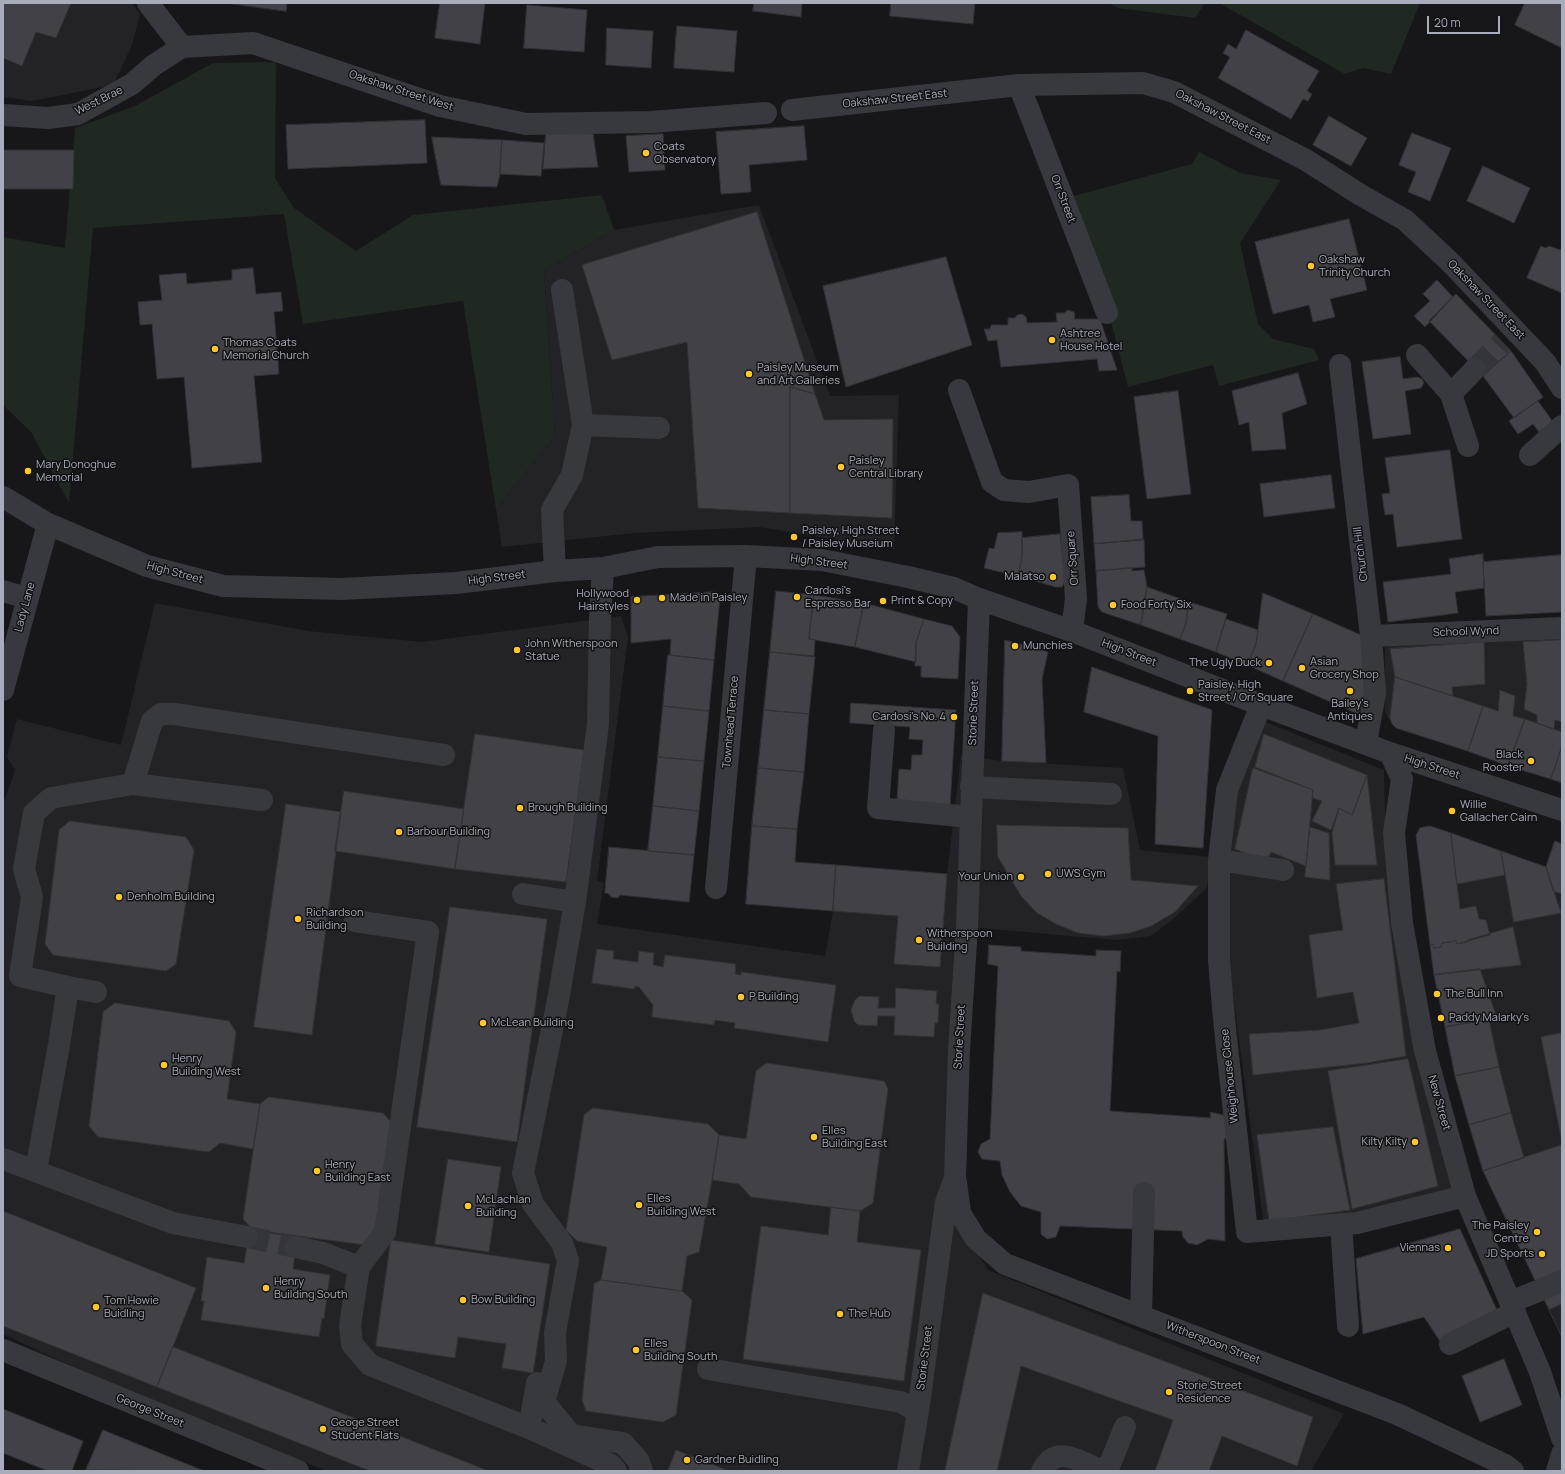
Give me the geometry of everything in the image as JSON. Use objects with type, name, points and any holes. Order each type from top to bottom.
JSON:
[{"type":"street","points":[[148,3],[182,47]]},
{"type":"street","name":"Oakshaw Street West","points":[[182,47],[252,43],[440,106],[526,124],[651,122],[766,113]]},
{"type":"street","name":"West Brae","points":[[3,115],[48,118],[78,114],[132,84],[154,65],[182,47]]},
{"type":"street","name":"Oakshaw Street East","points":[[792,110],[1019,85],[1143,83],[1174,92],[1306,160],[1359,194],[1405,220],[1450,262],[1508,335],[1545,362],[1562,388]]},
{"type":"street","name":"Orr Street","points":[[1019,85],[1107,313]]},
{"type":"street","points":[[556,570],[552,510],[572,475],[583,425],[562,290]]},
{"type":"street","points":[[1417,355],[1451,394],[1468,446]]},
{"type":"street","name":"Church Hill","points":[[1340,364],[1371,636],[1376,693],[1366,744]]},
{"type":"street","points":[[1451,394],[1476,369]]},
{"type":"street","name":"Orr Square","points":[[959,390],[992,482],[1004,490],[1029,492],[1068,485],[1076,598],[1072,631]]},
{"type":"street","points":[[583,425],[659,428]]},
{"type":"street","points":[[1530,455],[1562,426]]},
{"type":"street","name":"High Street","points":[[3,497],[48,524],[147,566],[223,586],[342,589],[456,583],[556,570],[603,568],[658,557],[746,556],[822,560],[908,577],[946,586],[978,599],[1072,631],[1390,753],[1562,810]]},
{"type":"street","name":"Lady Lane","points":[[3,690],[48,524]]},
{"type":"street","name":"Townhead Terrace","points":[[716,888],[746,556]]},
{"type":"street","points":[[603,568],[600,619],[598,724],[575,902],[559,995],[523,1173],[533,1204],[562,1243],[568,1260],[555,1333],[556,1361],[544,1402],[571,1435],[623,1443],[638,1460],[642,1471]]},
{"type":"street","points":[[3,591],[27,598]]},
{"type":"street","name":"Storie Street","points":[[908,1471],[918,1412],[946,1202],[955,1178],[959,1050],[967,927],[978,599]]},
{"type":"street","name":"School Wynd","points":[[1371,636],[1562,628]]},
{"type":"street","name":"Weighhouse Close","points":[[1262,705],[1227,790],[1219,860],[1219,960],[1247,1232],[1357,1223],[1465,1196]]},
{"type":"street","points":[[133,784],[152,721],[161,714],[174,714],[444,754]]},
{"type":"street","points":[[884,730],[878,808],[970,817]]},
{"type":"street","name":"New Street","points":[[1390,753],[1402,779],[1394,833],[1402,923],[1425,1051],[1465,1196],[1540,1372],[1562,1438]]},
{"type":"street","points":[[96,992],[20,976],[32,897],[24,869],[34,812],[51,798],[133,784],[262,800]]},
{"type":"street","points":[[971,787],[1111,794]]},
{"type":"street","points":[[1219,860],[1283,870]]},
{"type":"street","points":[[523,894],[575,902]]},
{"type":"street","points":[[355,921],[428,932],[385,1232],[360,1267],[350,1325],[352,1344],[370,1365],[529,1428],[611,1465],[616,1471]]},
{"type":"street","points":[[36,1170],[68,987]]},
{"type":"street","points":[[3,1159],[36,1170],[173,1223],[247,1238]]},
{"type":"street","name":"Witherspoon Street","points":[[955,1178],[960,1213],[976,1239],[1005,1264],[1397,1414],[1513,1471]]},
{"type":"street","points":[[1141,1315],[1144,1194]]},
{"type":"street","points":[[1341,1224],[1348,1326]]},
{"type":"street","points":[[296,1247],[323,1252],[360,1267]]},
{"type":"street","points":[[529,1428],[557,1268]]},
{"type":"street","points":[[1450,1344],[1513,1307],[1562,1281]]},
{"type":"street","name":"George Street","points":[[3,1350],[298,1471]]},
{"type":"street","points":[[708,1369],[813,1394],[901,1402],[918,1412]]},
{"type":"street","points":[[1107,1471],[1125,1427]]},
{"type":"street","points":[[1557,1471],[1562,1454]]},
{"type":"street","points":[[1042,1471],[1046,1464],[1057,1456],[1067,1456],[1102,1471]]},
{"type":"shaded area","points":[[3,3],[132,3],[140,14],[132,45],[113,85],[32,101],[3,97]]},
{"type":"shaded area","points":[[1108,3],[1205,3],[1195,18],[1118,8]]},
{"type":"shaded area","points":[[1219,3],[1420,3],[1391,74],[1363,68],[1345,74]]},
{"type":"shaded area","points":[[276,62],[275,178],[294,208],[356,251],[413,215],[602,195],[614,230],[544,270],[555,436],[496,509],[463,301],[303,324],[284,214],[93,228],[69,503],[31,432],[3,405],[3,237],[65,248],[75,128],[135,106],[213,63]]},
{"type":"shaded area","points":[[1199,152],[1240,173],[1281,180],[1240,243],[1258,324],[1273,339],[1314,349],[1319,360],[1219,386],[1213,365],[1128,387],[1096,264],[1070,197],[1192,164]]},
{"type":"shaded area","points":[[759,205],[830,396],[899,395],[894,549],[759,527],[635,533],[502,547],[496,509],[555,436],[544,270],[614,230]]},
{"type":"shaded area","points":[[155,603],[308,631],[422,642],[621,616],[628,637],[597,881],[604,883],[597,924],[825,956],[833,911],[836,865],[947,874],[961,755],[1002,761],[1123,768],[1140,850],[1211,857],[1207,888],[1172,920],[1151,936],[1116,940],[967,927],[946,1202],[988,1270],[1344,1414],[1311,1471],[327,1471],[128,1393],[3,1334],[3,800],[5,799],[15,770],[7,757],[17,719],[121,745]]},
{"type":"shaded area","points":[[1562,633],[1562,783],[1396,728],[1385,713],[1385,647],[1401,643]]},
{"type":"shaded area","points":[[1256,718],[1384,770],[1386,848],[1453,1195],[1264,1227],[1228,957],[1226,836]]},
{"type":"shaded area","points":[[1430,826],[1546,867],[1555,841],[1562,844],[1562,1337],[1481,1165],[1455,1076],[1434,975],[1416,835],[1420,828]]},
{"type":"building","points":[[3,3],[71,3],[56,38],[36,32],[22,66],[3,58]]},
{"type":"building","points":[[226,3],[287,3],[286,11]]},
{"type":"building","points":[[440,3],[485,3],[480,44],[435,38]]},
{"type":"building","points":[[754,3],[802,3],[801,17],[753,11]]},
{"type":"building","points":[[891,3],[975,3],[973,24],[890,16]]},
{"type":"building","points":[[1525,3],[1562,3],[1562,48],[1515,25]]},
{"type":"building","points":[[527,5],[587,10],[584,52],[524,48]]},
{"type":"building","points":[[677,26],[737,31],[734,72],[674,68]]},
{"type":"building","points":[[607,28],[653,31],[651,68],[606,65]]},
{"type":"building","points":[[1246,30],[1319,71],[1307,91],[1312,94],[1308,101],[1303,99],[1291,119],[1218,78],[1230,57],[1223,53],[1228,44],[1236,49]]},
{"type":"building","points":[[1329,116],[1367,138],[1351,166],[1313,145]]},
{"type":"building","points":[[425,120],[427,163],[288,169],[286,125]]},
{"type":"building","points":[[804,126],[807,160],[749,165],[751,192],[721,194],[716,132]]},
{"type":"building","points":[[546,132],[593,134],[598,167],[543,169]]},
{"type":"building","points":[[1412,133],[1451,148],[1430,201],[1408,192],[1416,172],[1399,165]]},
{"type":"building","name":"Coats Observatory","points":[[663,134],[665,170],[629,172],[626,136]]},
{"type":"building","points":[[432,137],[502,140],[500,174],[497,187],[441,185]]},
{"type":"building","points":[[502,140],[544,143],[541,176],[500,174]]},
{"type":"building","points":[[4,150],[74,150],[73,189],[3,189]]},
{"type":"building","points":[[1483,166],[1530,188],[1514,223],[1467,201]]},
{"type":"building","name":"Paisley Museum and Art Galleries","points":[[757,212],[815,394],[790,387],[790,513],[698,508],[687,342],[612,360],[582,265]]},
{"type":"building","name":"Oakshaw Trinity Church","points":[[1349,219],[1367,290],[1330,299],[1335,317],[1313,322],[1309,305],[1273,314],[1255,242]]},
{"type":"building","points":[[1541,246],[1546,248],[1549,246],[1560,250],[1562,248],[1562,293],[1527,278]]},
{"type":"building","points":[[946,257],[972,345],[846,387],[823,286]]},
{"type":"building","name":"Thomas Coats Memorial Church","points":[[253,268],[256,294],[281,292],[283,311],[274,312],[279,374],[254,376],[262,462],[192,468],[184,377],[157,379],[152,324],[140,325],[138,302],[162,300],[159,275],[186,273],[187,284],[232,280],[232,270]]},
{"type":"building","points":[[1437,280],[1453,297],[1425,327],[1414,316],[1430,301],[1423,294]]},
{"type":"building","points":[[1456,294],[1511,351],[1483,376],[1429,321]]},
{"type":"building","name":"Ashtree House Hotel","points":[[1068,310],[1074,312],[1074,319],[1100,319],[1117,370],[1099,371],[1097,359],[1001,367],[997,340],[988,341],[984,329],[990,329],[991,325],[1008,325],[1008,318],[1015,318],[1017,315],[1022,314],[1026,317],[1027,323],[1057,322],[1056,313],[1064,313]]},
{"type":"building","points":[[1511,351],[1543,397],[1514,418],[1483,376]]},
{"type":"building","points":[[1400,357],[1403,379],[1417,377],[1422,379],[1424,383],[1421,388],[1405,391],[1411,434],[1373,439],[1362,362]]},
{"type":"building","points":[[1298,373],[1307,404],[1282,413],[1286,449],[1252,451],[1249,422],[1239,425],[1232,391]]},
{"type":"building","name":"Paisley Central Library","points":[[790,387],[815,394],[824,420],[893,419],[892,518],[790,513]]},
{"type":"building","points":[[1178,391],[1191,494],[1147,499],[1134,397]]},
{"type":"building","points":[[1538,401],[1553,422],[1539,432],[1533,424],[1518,434],[1509,421]]},
{"type":"building","points":[[1450,450],[1462,539],[1397,547],[1393,514],[1385,515],[1382,494],[1390,493],[1385,458]]},
{"type":"building","points":[[1331,475],[1335,508],[1264,517],[1260,484]]},
{"type":"building","points":[[1129,495],[1131,521],[1142,521],[1143,539],[1094,544],[1091,497]]},
{"type":"building","points":[[1022,532],[1022,556],[1018,576],[984,568],[989,548],[994,549],[998,533]]},
{"type":"building","points":[[1060,534],[1065,581],[1062,587],[1056,587],[1018,576],[1022,556],[1022,538]]},
{"type":"building","points":[[1144,540],[1145,567],[1096,571],[1094,544]]},
{"type":"building","points":[[1483,554],[1484,588],[1455,592],[1458,613],[1388,622],[1383,582],[1451,574],[1449,559]]},
{"type":"building","points":[[1562,555],[1562,612],[1486,616],[1483,562]]},
{"type":"building","points":[[1132,568],[1132,571],[1144,570],[1147,587],[1141,625],[1102,612],[1098,607],[1096,571]]},
{"type":"building","points":[[1147,587],[1189,602],[1186,623],[1180,639],[1141,625]]},
{"type":"building","points":[[776,591],[814,595],[809,639],[815,640],[814,656],[770,652]]},
{"type":"building","points":[[716,592],[720,597],[714,660],[670,655],[671,639],[631,643],[631,597]]},
{"type":"building","points":[[1263,593],[1313,614],[1283,681],[1247,665],[1256,644]]},
{"type":"building","points":[[814,595],[864,603],[855,647],[809,639]]},
{"type":"building","points":[[1189,602],[1227,614],[1216,652],[1180,639],[1186,623]]},
{"type":"building","points":[[864,603],[924,619],[916,643],[916,662],[855,647]]},
{"type":"building","points":[[1313,614],[1361,635],[1369,689],[1358,714],[1283,681]]},
{"type":"building","points":[[924,619],[952,626],[960,637],[958,679],[921,677],[921,666],[915,666],[916,643]]},
{"type":"building","points":[[1226,619],[1258,630],[1256,644],[1247,665],[1216,652]]},
{"type":"building","points":[[1005,640],[1048,652],[1042,679],[1046,763],[1002,761]]},
{"type":"building","points":[[1562,640],[1562,722],[1555,720],[1554,729],[1537,723],[1537,715],[1524,709],[1527,684],[1523,642]]},
{"type":"building","points":[[1484,642],[1485,684],[1452,687],[1453,696],[1395,677],[1390,649]]},
{"type":"building","points":[[770,652],[815,657],[809,714],[764,710]]},
{"type":"building","points":[[668,655],[714,660],[709,711],[663,706]]},
{"type":"building","points":[[1092,667],[1212,710],[1203,848],[1155,844],[1158,736],[1084,712]]},
{"type":"building","points":[[1395,677],[1483,706],[1468,751],[1396,728],[1392,724],[1390,718]]},
{"type":"building","points":[[1500,690],[1515,696],[1513,716],[1525,719],[1508,766],[1468,751],[1483,706],[1498,711]]},
{"type":"building","points":[[851,703],[956,710],[950,806],[897,800],[899,769],[911,770],[912,755],[922,755],[923,740],[909,739],[910,727],[850,723]]},
{"type":"building","points":[[663,706],[709,711],[704,761],[658,757]]},
{"type":"building","points":[[764,710],[809,714],[804,772],[758,768]]},
{"type":"building","points":[[1525,719],[1562,732],[1562,746],[1551,779],[1508,766]]},
{"type":"building","name":"Brough Building","points":[[475,734],[584,750],[566,882],[455,869]]},
{"type":"building","points":[[1264,734],[1367,775],[1352,815],[1339,808],[1331,830],[1312,821],[1322,801],[1312,798],[1313,790],[1255,767]]},
{"type":"building","points":[[1562,746],[1562,783],[1551,779]]},
{"type":"building","points":[[658,757],[704,761],[699,811],[653,806]]},
{"type":"building","points":[[758,768],[804,772],[797,829],[752,826]]},
{"type":"building","points":[[1253,768],[1313,790],[1306,866],[1271,852],[1266,862],[1235,849]]},
{"type":"building","points":[[1367,775],[1377,865],[1335,865],[1332,833],[1339,808],[1352,815]]},
{"type":"building","name":"Barbour Building","points":[[344,791],[464,809],[455,869],[335,851]]},
{"type":"building","name":"Richardson Building","points":[[286,804],[341,812],[312,1035],[254,1027]]},
{"type":"building","points":[[653,806],[699,811],[694,855],[648,851]]},
{"type":"building","name":"Denholm Building","points":[[70,821],[186,837],[194,850],[176,964],[166,971],[53,955],[45,944],[59,830]]},
{"type":"building","points":[[997,825],[1128,828],[1131,880],[1198,886],[1175,912],[1151,926],[1130,933],[1103,936],[1078,933],[1056,924],[1037,913],[1021,896],[998,857]]},
{"type":"building","points":[[752,826],[797,829],[795,862],[836,865],[833,911],[746,904]]},
{"type":"building","points":[[1430,826],[1451,833],[1460,909],[1476,906],[1479,919],[1486,920],[1490,935],[1457,944],[1456,941],[1442,943],[1441,947],[1434,948],[1433,944],[1430,945],[1416,835],[1420,828]]},
{"type":"building","points":[[1310,827],[1329,833],[1330,880],[1305,877]]},
{"type":"building","points":[[1451,833],[1501,851],[1505,875],[1457,884]]},
{"type":"building","points":[[1555,841],[1562,844],[1562,894],[1553,891],[1546,867]]},
{"type":"building","points":[[609,847],[694,855],[689,902],[620,895],[618,898],[611,897],[609,894],[605,893]]},
{"type":"building","points":[[1501,851],[1546,867],[1561,913],[1514,922]]},
{"type":"building","name":"Witherspoon Building","points":[[836,865],[947,874],[940,967],[894,964],[898,916],[833,911]]},
{"type":"building","points":[[1384,879],[1406,1056],[1367,1063],[1253,1075],[1249,1034],[1320,1030],[1359,1023],[1353,992],[1317,998],[1309,935],[1343,930],[1336,884]]},
{"type":"building","name":"McLean Building","points":[[450,907],[547,919],[517,1142],[417,1127]]},
{"type":"building","points":[[1513,927],[1521,965],[1434,975],[1430,945],[1433,944],[1434,948],[1441,947],[1442,943],[1456,941],[1457,944],[1467,942],[1468,940]]},
{"type":"building","points":[[989,945],[1021,947],[1021,951],[1096,956],[1096,950],[1121,951],[1120,972],[1117,971],[1110,1111],[1211,1118],[1210,1112],[1228,1116],[1229,1138],[1224,1139],[1225,1241],[1208,1239],[1197,1245],[1188,1243],[1183,1237],[1182,1231],[1060,1226],[1056,1237],[1047,1239],[1041,1234],[1041,1212],[1021,1206],[1010,1192],[1002,1175],[1000,1161],[982,1159],[978,1152],[981,1144],[990,1139],[998,966],[988,964]]},
{"type":"building","name":"P Building","points":[[597,949],[614,951],[613,959],[638,962],[639,951],[654,953],[653,965],[663,967],[665,955],[736,964],[735,974],[741,975],[741,972],[836,985],[828,1042],[734,1028],[735,1023],[715,1020],[714,1025],[652,1017],[653,1005],[639,987],[635,986],[634,989],[592,983]]},
{"type":"building","points":[[1480,969],[1497,1018],[1445,1027],[1434,975]]},
{"type":"building","points":[[896,988],[937,991],[936,1004],[939,1004],[938,1023],[935,1023],[934,1037],[894,1035],[895,1016],[878,1016],[877,1026],[858,1025],[854,1021],[851,1010],[855,1000],[860,996],[879,997],[878,1008],[895,1008]]},
{"type":"building","name":"Henry Building West","points":[[115,1003],[229,1021],[236,1032],[227,1099],[260,1104],[253,1149],[220,1143],[209,1152],[98,1137],[89,1126],[103,1012]]},
{"type":"building","points":[[1489,1020],[1499,1067],[1455,1076],[1445,1027]]},
{"type":"building","points":[[1562,1033],[1562,1142],[1541,1037]]},
{"type":"building","points":[[1408,1059],[1438,1186],[1352,1209],[1328,1071]]},
{"type":"building","name":"Elles Building East","points":[[767,1063],[884,1081],[888,1089],[873,1203],[860,1211],[751,1197],[739,1184],[712,1180],[719,1135],[746,1139],[756,1071]]},
{"type":"building","points":[[1499,1067],[1511,1113],[1469,1125],[1455,1076]]},
{"type":"building","name":"Henry Building East","points":[[269,1097],[383,1113],[392,1123],[375,1238],[365,1245],[253,1230],[243,1219],[260,1104]]},
{"type":"building","name":"Elles Building West","points":[[593,1108],[708,1124],[719,1135],[699,1252],[687,1256],[682,1291],[601,1280],[607,1247],[577,1241],[566,1230],[584,1115]]},
{"type":"building","points":[[1511,1113],[1524,1158],[1483,1171],[1469,1125]]},
{"type":"building","points":[[1333,1127],[1350,1210],[1269,1221],[1257,1135]]},
{"type":"building","name":"The Paisley Centre","points":[[1562,1145],[1562,1337],[1483,1171]]},
{"type":"building","name":"McLachlan Building","points":[[448,1159],[501,1167],[489,1252],[435,1244]]},
{"type":"building","points":[[831,1207],[860,1211],[857,1242],[921,1250],[904,1381],[743,1359],[761,1226],[828,1235]]},
{"type":"building","name":"Tom Howie Buidling","points":[[3,1211],[196,1288],[157,1387],[3,1326]]},
{"type":"building","points":[[1460,1229],[1499,1315],[1442,1344],[1424,1317],[1363,1334],[1356,1259]]},
{"type":"building","name":"Henry Building South","points":[[249,1230],[297,1237],[293,1269],[330,1275],[324,1319],[322,1318],[319,1337],[201,1320],[204,1301],[201,1301],[207,1257],[244,1263]]},
{"type":"building","name":"Bow Building","points":[[391,1240],[550,1264],[533,1373],[502,1368],[506,1344],[458,1337],[455,1358],[376,1346]]},
{"type":"building","name":"Elles Building South","points":[[601,1280],[682,1291],[692,1300],[676,1415],[663,1422],[586,1411],[582,1400],[594,1284]]},
{"type":"building","name":"Storie Street Residence","points":[[983,1293],[1313,1417],[1297,1466],[1222,1436],[1209,1471],[1155,1471],[1173,1420],[1021,1366],[997,1471],[945,1471]]},
{"type":"building","points":[[1562,1304],[1562,1337],[1549,1310]]},
{"type":"building","name":"Geoge Street Student Flats","points":[[173,1347],[489,1471],[370,1471],[157,1387]]},
{"type":"building","points":[[1504,1359],[1522,1405],[1480,1422],[1462,1376]]},
{"type":"building","points":[[3,1409],[83,1441],[72,1471],[48,1471],[3,1453]]},
{"type":"building","points":[[103,1430],[204,1471],[86,1470]]},
{"type":"building","name":"Gardner Buidling","points":[[676,1450],[729,1471],[668,1471]]},
{"type":"tunnel","points":[[1475,369],[1502,342]]},
{"type":"tunnel","points":[[247,1237],[296,1247]]},
{"type":"place","name":"Coats Observatory","points":[[646,153]]},
{"type":"place","name":"Oakshaw Trinity Church","points":[[1311,266]]},
{"type":"place","name":"Ashtree House Hotel","points":[[1052,340]]},
{"type":"place","name":"Thomas Coats Memorial Church","points":[[215,349]]},
{"type":"place","name":"Paisley Museum and Art Galleries","points":[[749,374]]},
{"type":"place","name":"Paisley Central Library","points":[[841,467]]},
{"type":"place","name":"Mary Donoghue Memorial","points":[[28,471]]},
{"type":"place","name":"Paisley, High Street / Paisley Museium","points":[[794,537]]},
{"type":"place","name":"Malatso","points":[[1053,577]]},
{"type":"place","name":"Cardosi's Espresso Bar","points":[[797,597]]},
{"type":"place","name":"Made in Paisley","points":[[662,598]]},
{"type":"place","name":"Hollywood Hairstyles","points":[[637,600]]},
{"type":"place","name":"Print & Copy","points":[[883,601]]},
{"type":"place","name":"Food Forty Six","points":[[1113,605]]},
{"type":"place","name":"Munchies","points":[[1015,646]]},
{"type":"place","name":"John Witherspoon Statue","points":[[517,650]]},
{"type":"place","name":"The Ugly Duck","points":[[1269,663]]},
{"type":"place","name":"Asian Grocery Shop","points":[[1302,668]]},
{"type":"place","name":"Paisley, High Street / Orr Square","points":[[1190,691]]},
{"type":"place","name":"Bailey's Antiques","points":[[1350,691]]},
{"type":"place","name":"Cardosi's No. 4","points":[[954,717]]},
{"type":"place","name":"Black Rooster","points":[[1531,761]]},
{"type":"place","name":"Brough Building","points":[[520,808]]},
{"type":"place","name":"Willie Gallacher Cairn","points":[[1452,811]]},
{"type":"place","name":"Barbour Building","points":[[399,832]]},
{"type":"place","name":"UWS Gym","points":[[1048,874]]},
{"type":"place","name":"Your Union","points":[[1021,877]]},
{"type":"place","name":"Denholm Building","points":[[119,897]]},
{"type":"place","name":"Richardson Building","points":[[298,919]]},
{"type":"place","name":"Witherspoon Building","points":[[919,940]]},
{"type":"place","name":"The Bull Inn","points":[[1437,994]]},
{"type":"place","name":"P Building","points":[[741,997]]},
{"type":"place","name":"Paddy Malarky's","points":[[1441,1018]]},
{"type":"place","name":"McLean Building","points":[[483,1023]]},
{"type":"place","name":"Henry Building West","points":[[164,1065]]},
{"type":"place","name":"Elles Building East","points":[[814,1137]]},
{"type":"place","name":"Kilty Kilty","points":[[1415,1142]]},
{"type":"place","name":"Henry Building East","points":[[317,1171]]},
{"type":"place","name":"Elles Building West","points":[[639,1205]]},
{"type":"place","name":"McLachlan Building","points":[[468,1206]]},
{"type":"place","name":"The Paisley Centre","points":[[1537,1232]]},
{"type":"place","name":"Viennas","points":[[1448,1248]]},
{"type":"place","name":"JD Sports","points":[[1542,1254]]},
{"type":"place","name":"Henry Building South","points":[[266,1288]]},
{"type":"place","name":"Bow Building","points":[[463,1300]]},
{"type":"place","name":"Tom Howie Buidling","points":[[96,1307]]},
{"type":"place","name":"The Hub","points":[[840,1314]]},
{"type":"place","name":"Elles Building South","points":[[636,1350]]},
{"type":"place","name":"Storie Street Residence","points":[[1169,1392]]},
{"type":"place","name":"Geoge Street Student Flats","points":[[323,1429]]},
{"type":"place","name":"Gardner Buidling","points":[[687,1460]]}]
